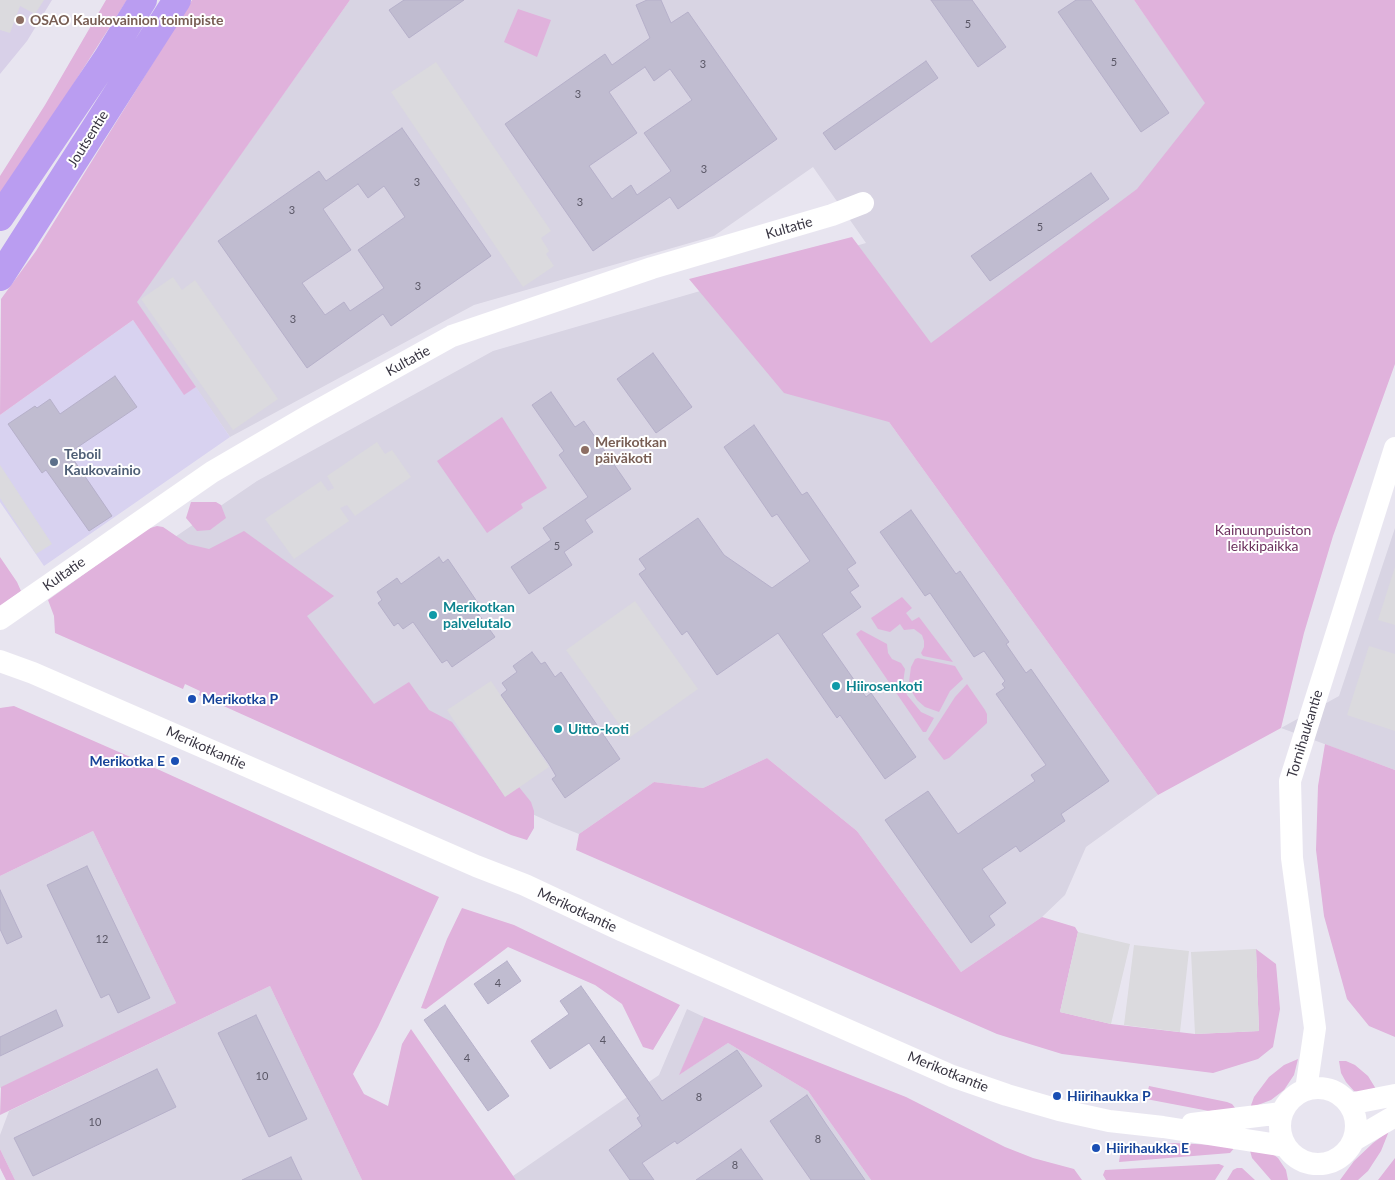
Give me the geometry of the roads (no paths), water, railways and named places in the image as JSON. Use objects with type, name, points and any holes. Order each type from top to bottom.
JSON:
[{"type":"main road","name":"Joutsentie","points":[[0,217],[108,57],[142,0]]},
{"type":"main road","name":"Joutsentie","points":[[0,277],[177,0]]},
{"type":"street","name":"Kultatie","points":[[0,619],[212,472],[452,336],[652,268],[832,215],[863,204]]},
{"type":"street","name":"Tornihaukantie","points":[[1306,1090],[1315,1028],[1292,858],[1290,781],[1395,448]]},
{"type":"street","name":"Merikotkantie","points":[[0,661],[33,673],[467,862],[525,885],[623,931],[952,1076],[1007,1095],[1109,1121],[1164,1127],[1286,1146]]},
{"type":"street","points":[[1315,1028],[1330,1090]]},
{"type":"street","points":[[1318,1088],[1330,1090],[1349,1104],[1356,1119],[1354,1140],[1347,1151],[1323,1172],[1313,1164],[1303,1170],[1286,1146],[1280,1130],[1282,1113],[1296,1095],[1306,1090],[1318,1088]]},
{"type":"street","points":[[1349,1104],[1395,1095]]},
{"type":"street","name":"Merikotkantie","points":[[1164,1127],[1282,1113]]},
{"type":"street","points":[[1354,1140],[1395,1116]]},
{"type":"place","name":"OSAO Kaukovainion toimipiste","points":[[20,20]]},
{"type":"place","name":"Merikotkan päiväkoti","points":[[585,450]]},
{"type":"place","name":"Teboil Kaukovainio","points":[[54,462]]},
{"type":"place","name":"Merikotkan palvelutalo","points":[[433,615]]},
{"type":"place","name":"Hiirosenkoti","points":[[836,686]]},
{"type":"place","name":"Merikotka P","points":[[192,699]]},
{"type":"place","name":"Uitto-koti","points":[[558,729]]},
{"type":"place","name":"Merikotka E","points":[[175,761]]},
{"type":"place","name":"Hiirihaukka P","points":[[1057,1096]]},
{"type":"place","name":"Hiirihaukka E","points":[[1096,1148]]},
{"type":"park label","name":"Kainuunpuiston leikkipaikka","points":[[1263,538]]}]
